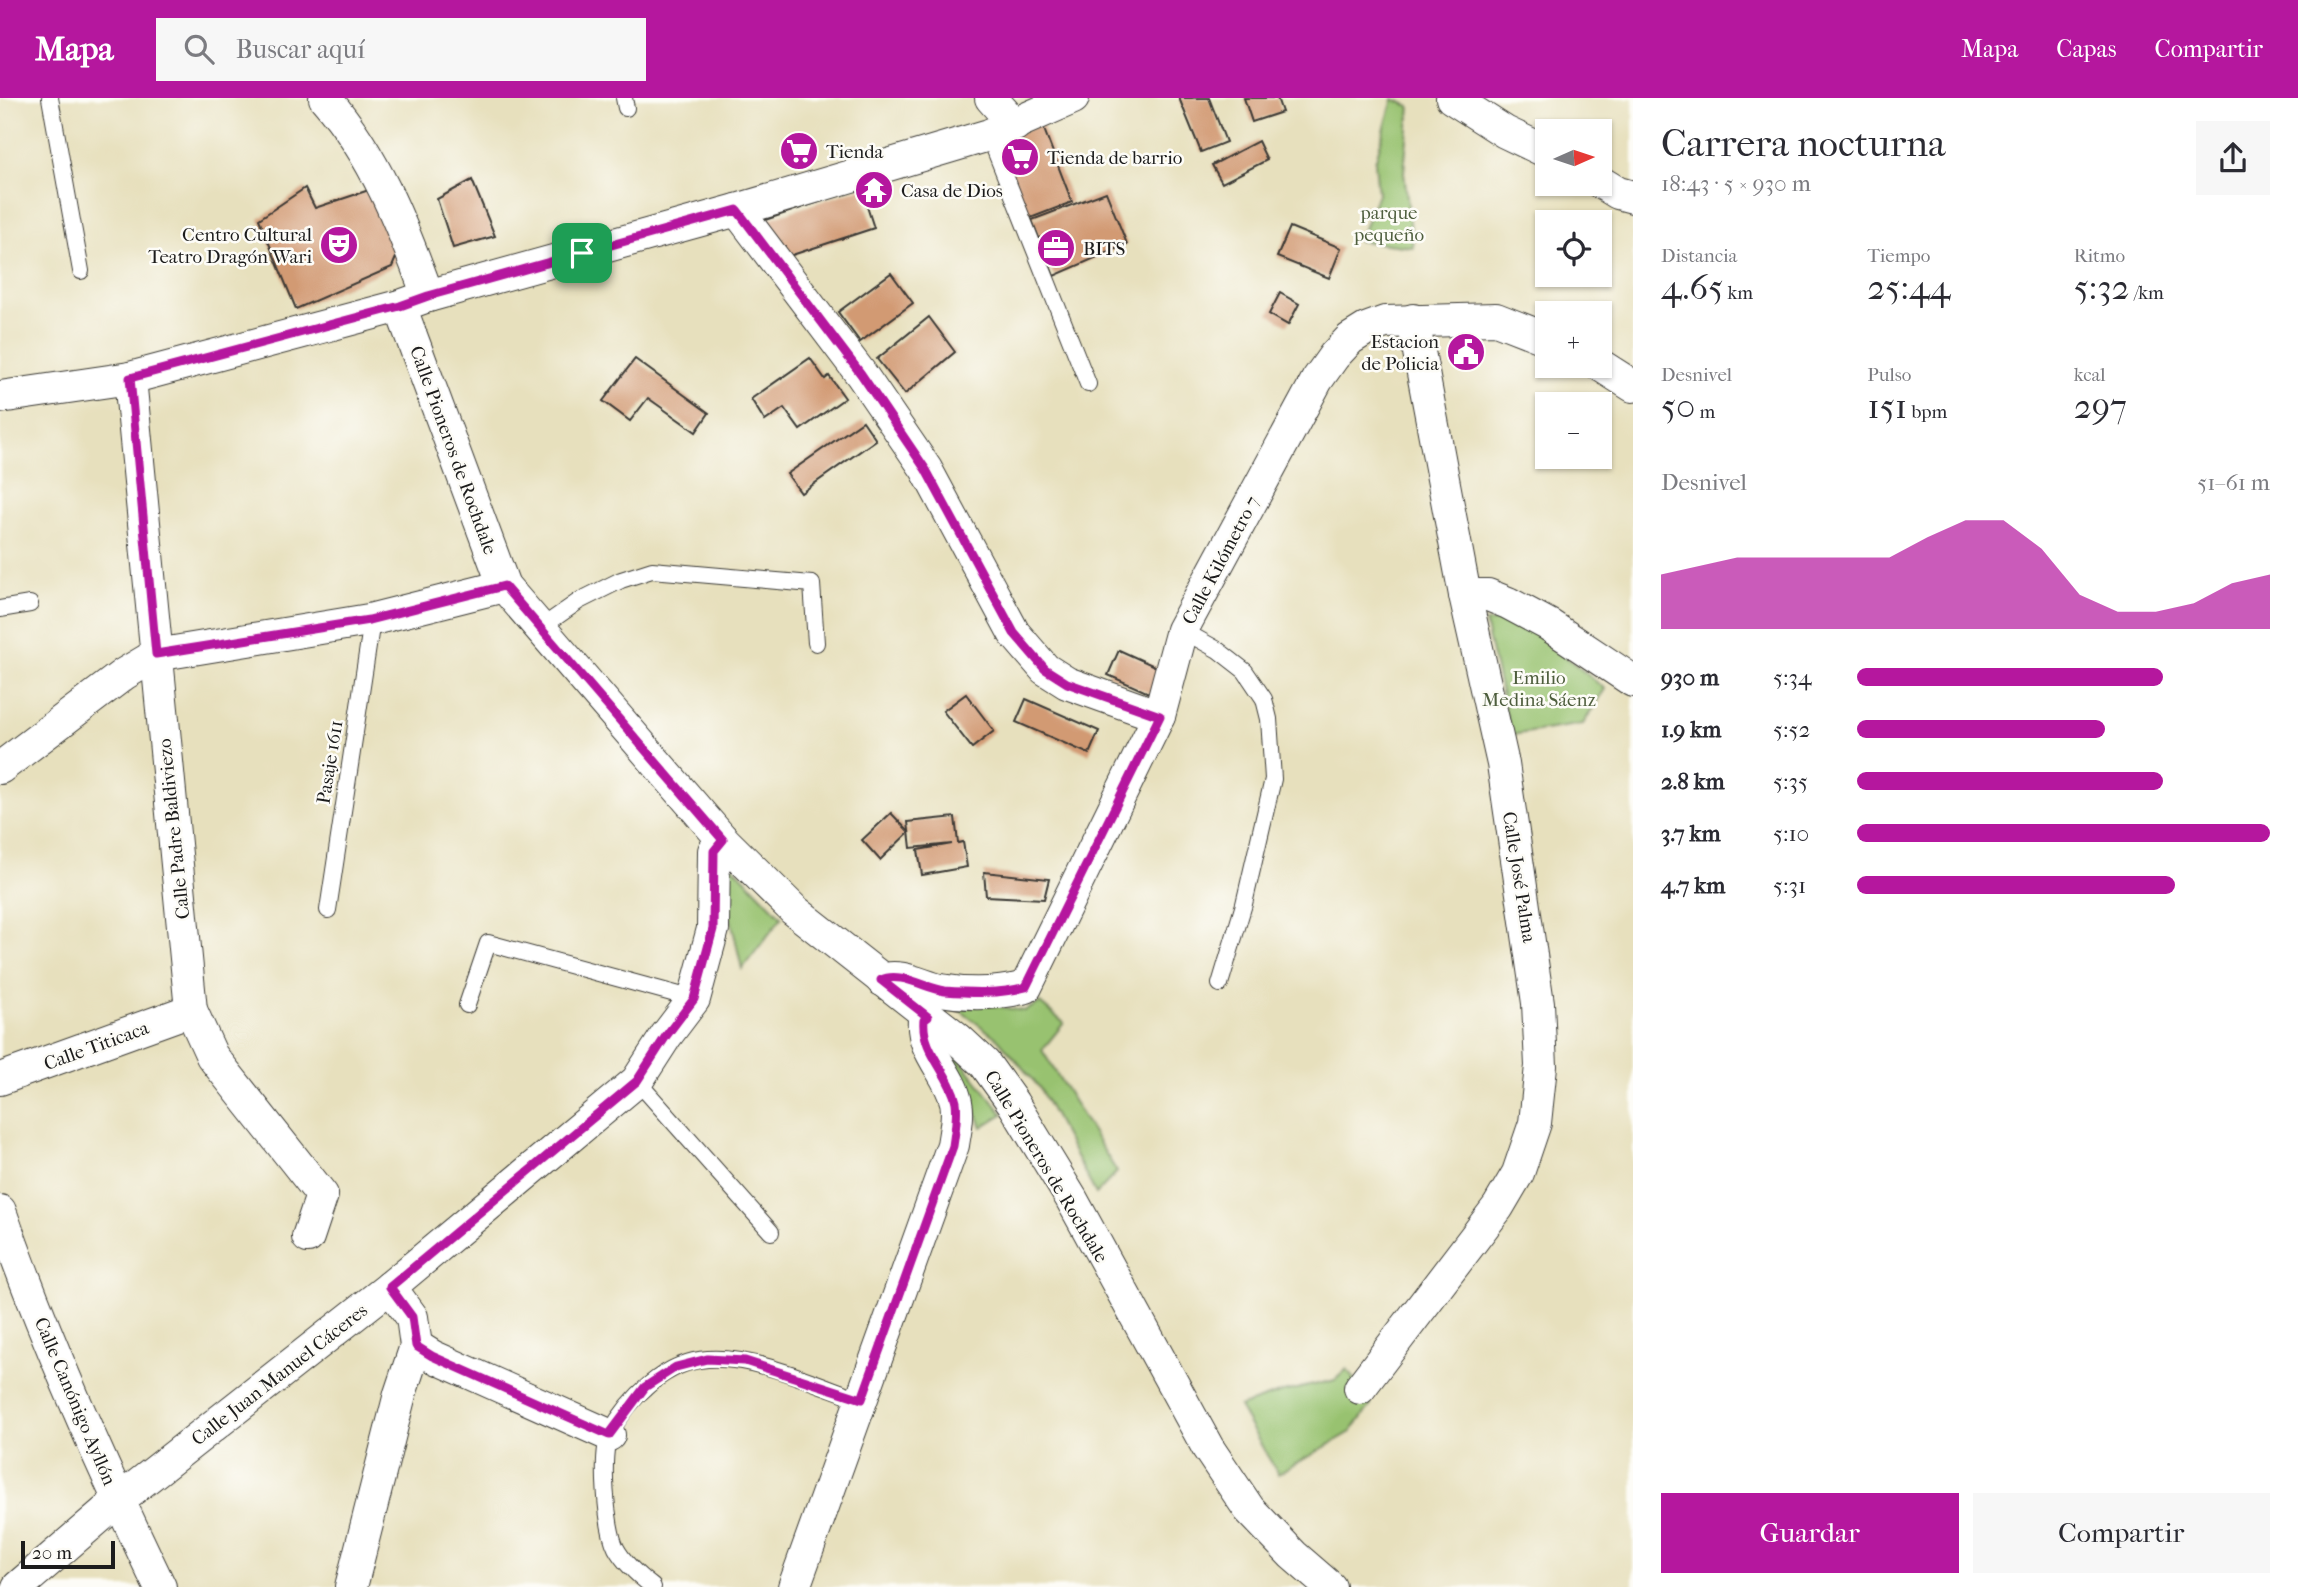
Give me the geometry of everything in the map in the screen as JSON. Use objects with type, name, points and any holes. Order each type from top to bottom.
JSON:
[{"type":"street","name":"Calle Pioneros de Rochdale","points":[[325,98],[359,143],[402,228],[414,301],[504,586],[723,840],[794,910],[985,1064],[1013,1103],[1071,1198],[1208,1448],[1249,1509],[1293,1555],[1330,1587]]},
{"type":"street","points":[[991,98],[1002,130]]},
{"type":"street","points":[[0,397],[130,378],[414,301],[737,210],[1002,130],[1073,98]]},
{"type":"street","points":[[1452,98],[1535,146]]},
{"type":"street","points":[[1612,189],[1633,197]]},
{"type":"street","points":[[737,210],[861,374],[926,470],[1014,633],[1045,669],[1067,683],[1160,716]]},
{"type":"street","name":"Calle Kilómetro 7","points":[[881,980],[892,977],[942,990],[986,993],[1003,993],[1026,987],[1160,716],[1182,630],[1317,380],[1350,339],[1385,322],[1413,320],[1496,319],[1535,334]]},
{"type":"street","name":"Calle José Palma","points":[[1360,1388],[1498,1207],[1518,1173],[1535,1123],[1541,1066],[1538,1003],[1503,764],[1465,596],[1413,320]]},
{"type":"street","points":[[1612,373],[1633,386]]},
{"type":"street","name":"Calle Padre Baldiviezo","points":[[130,378],[191,1010],[212,1056],[322,1195],[308,1237]]},
{"type":"street","points":[[0,768],[124,674],[156,654],[369,620],[504,586]]},
{"type":"street","points":[[1465,596],[1488,595],[1508,603],[1549,625],[1633,681]]},
{"type":"street","name":"Calle Juan Manuel Cáceres","points":[[18,1587],[118,1500],[390,1287],[637,1081],[694,999],[713,929],[714,851],[723,840]]},
{"type":"street","name":"Calle Titicaca","points":[[0,1079],[191,1010]]},
{"type":"street","points":[[794,1587],[953,1146],[957,1122],[956,1102],[925,1037],[924,1020],[928,1017]]},
{"type":"street","name":"Calle Canónigo Ayllón","points":[[0,1212],[9,1269],[160,1587]]},
{"type":"street","points":[[351,1587],[400,1394],[416,1346],[412,1317],[390,1287]]},
{"type":"street","points":[[416,1346],[432,1356],[609,1435]]},
{"type":"lane","points":[[50,98],[81,271]]},
{"type":"lane","points":[[1002,130],[1088,384]]},
{"type":"lane","points":[[539,629],[579,601],[621,580],[652,570],[812,584],[816,643]]},
{"type":"lane","points":[[0,609],[30,604]]},
{"type":"lane","name":"Pasaje 1611","points":[[328,910],[371,627],[369,620]]},
{"type":"lane","points":[[1182,630],[1218,650],[1245,671],[1264,699],[1269,719],[1273,779],[1244,904],[1220,984]]},
{"type":"lane","points":[[467,1005],[488,943],[694,999]]},
{"type":"lane","points":[[637,1081],[771,1233]]},
{"type":"lane","points":[[653,1587],[617,1549],[607,1519],[605,1463],[609,1435],[645,1387],[676,1367],[707,1359],[745,1361],[862,1399]]},
{"type":"green space","name":"parque pequeño","points":[[1393,99],[1410,106],[1404,172],[1413,247],[1359,241],[1378,194],[1375,162]]},
{"type":"green space","name":"Emilio Medina Sáenz","points":[[1512,619],[1528,626],[1605,689],[1583,724],[1511,735],[1485,623]]},
{"type":"green space","points":[[730,863],[782,917],[742,969],[724,889]]},
{"type":"green space","points":[[942,997],[1024,1011],[1040,1003],[1064,1023],[1042,1050],[1117,1172],[1096,1194],[1039,1087],[998,1039]]},
{"type":"green space","points":[[950,1047],[1003,1114],[982,1127]]},
{"type":"green space","points":[[1347,1369],[1371,1405],[1351,1432],[1278,1474],[1239,1407],[1279,1393],[1335,1380]]},
{"type":"building","points":[[1179,98],[1209,98],[1226,142],[1201,152]]},
{"type":"building","points":[[1244,98],[1277,98],[1282,112],[1252,122]]},
{"type":"building","points":[[1042,124],[1072,202],[1028,219],[998,142]]},
{"type":"building","points":[[1258,141],[1267,160],[1222,183],[1212,165]]},
{"type":"building","points":[[472,180],[495,236],[453,248],[437,199]]},
{"type":"building","points":[[305,188],[315,208],[369,190],[398,253],[392,267],[296,309],[259,219]]},
{"type":"building","points":[[861,188],[874,228],[786,257],[762,221]]},
{"type":"building","points":[[1106,192],[1127,244],[1054,276],[1032,220]]},
{"type":"building","points":[[1290,227],[1341,248],[1329,278],[1277,257]]},
{"type":"building","points":[[891,273],[913,303],[860,342],[838,312]]},
{"type":"building","points":[[1280,293],[1299,304],[1288,325],[1269,314]]},
{"type":"building","points":[[929,317],[955,352],[905,394],[877,359]]},
{"type":"building","points":[[810,358],[825,379],[829,376],[845,398],[800,430],[784,408],[765,421],[751,399]]},
{"type":"building","points":[[635,359],[709,413],[696,432],[648,398],[630,421],[603,401]]},
{"type":"building","points":[[863,421],[876,440],[801,493],[787,474]]},
{"type":"building","points":[[1119,650],[1161,669],[1151,694],[1108,675]]},
{"type":"building","points":[[966,694],[994,731],[972,748],[943,711]]},
{"type":"building","points":[[1026,699],[1099,731],[1089,754],[1016,722]]},
{"type":"building","points":[[891,813],[909,832],[880,860],[862,840]]},
{"type":"building","points":[[955,817],[958,843],[963,842],[967,867],[922,875],[918,850],[952,844],[911,848],[908,822]]},
{"type":"building","points":[[984,872],[1049,879],[1044,899],[986,896]]},
{"type":"place","name":"Tienda","points":[[799,151]]},
{"type":"place","name":"Tienda de barrio","points":[[1020,157]]},
{"type":"place","name":"Casa de Dios","points":[[874,190]]},
{"type":"place","name":"Centro Cultural Teatro Dragón Wari","points":[[339,245]]},
{"type":"place","name":"BITS","points":[[1056,248]]},
{"type":"place","name":"Estacion de Policia","points":[[1466,352]]},
{"type":"route","points":[[737,210],[861,374],[926,470],[1014,633],[1045,669],[1067,683],[1160,716],[1026,987],[1003,993],[986,993],[942,990],[892,977],[881,980],[928,1017],[924,1020],[925,1037],[950,1086],[956,1102],[957,1122],[953,1146],[862,1399],[745,1361],[707,1359],[676,1367],[645,1387],[609,1435],[432,1356],[416,1346],[412,1317],[390,1287],[637,1081],[694,999],[713,929],[714,851],[723,840],[504,586],[369,620],[156,654],[130,378],[400,306],[582,253],[737,210]]}]
